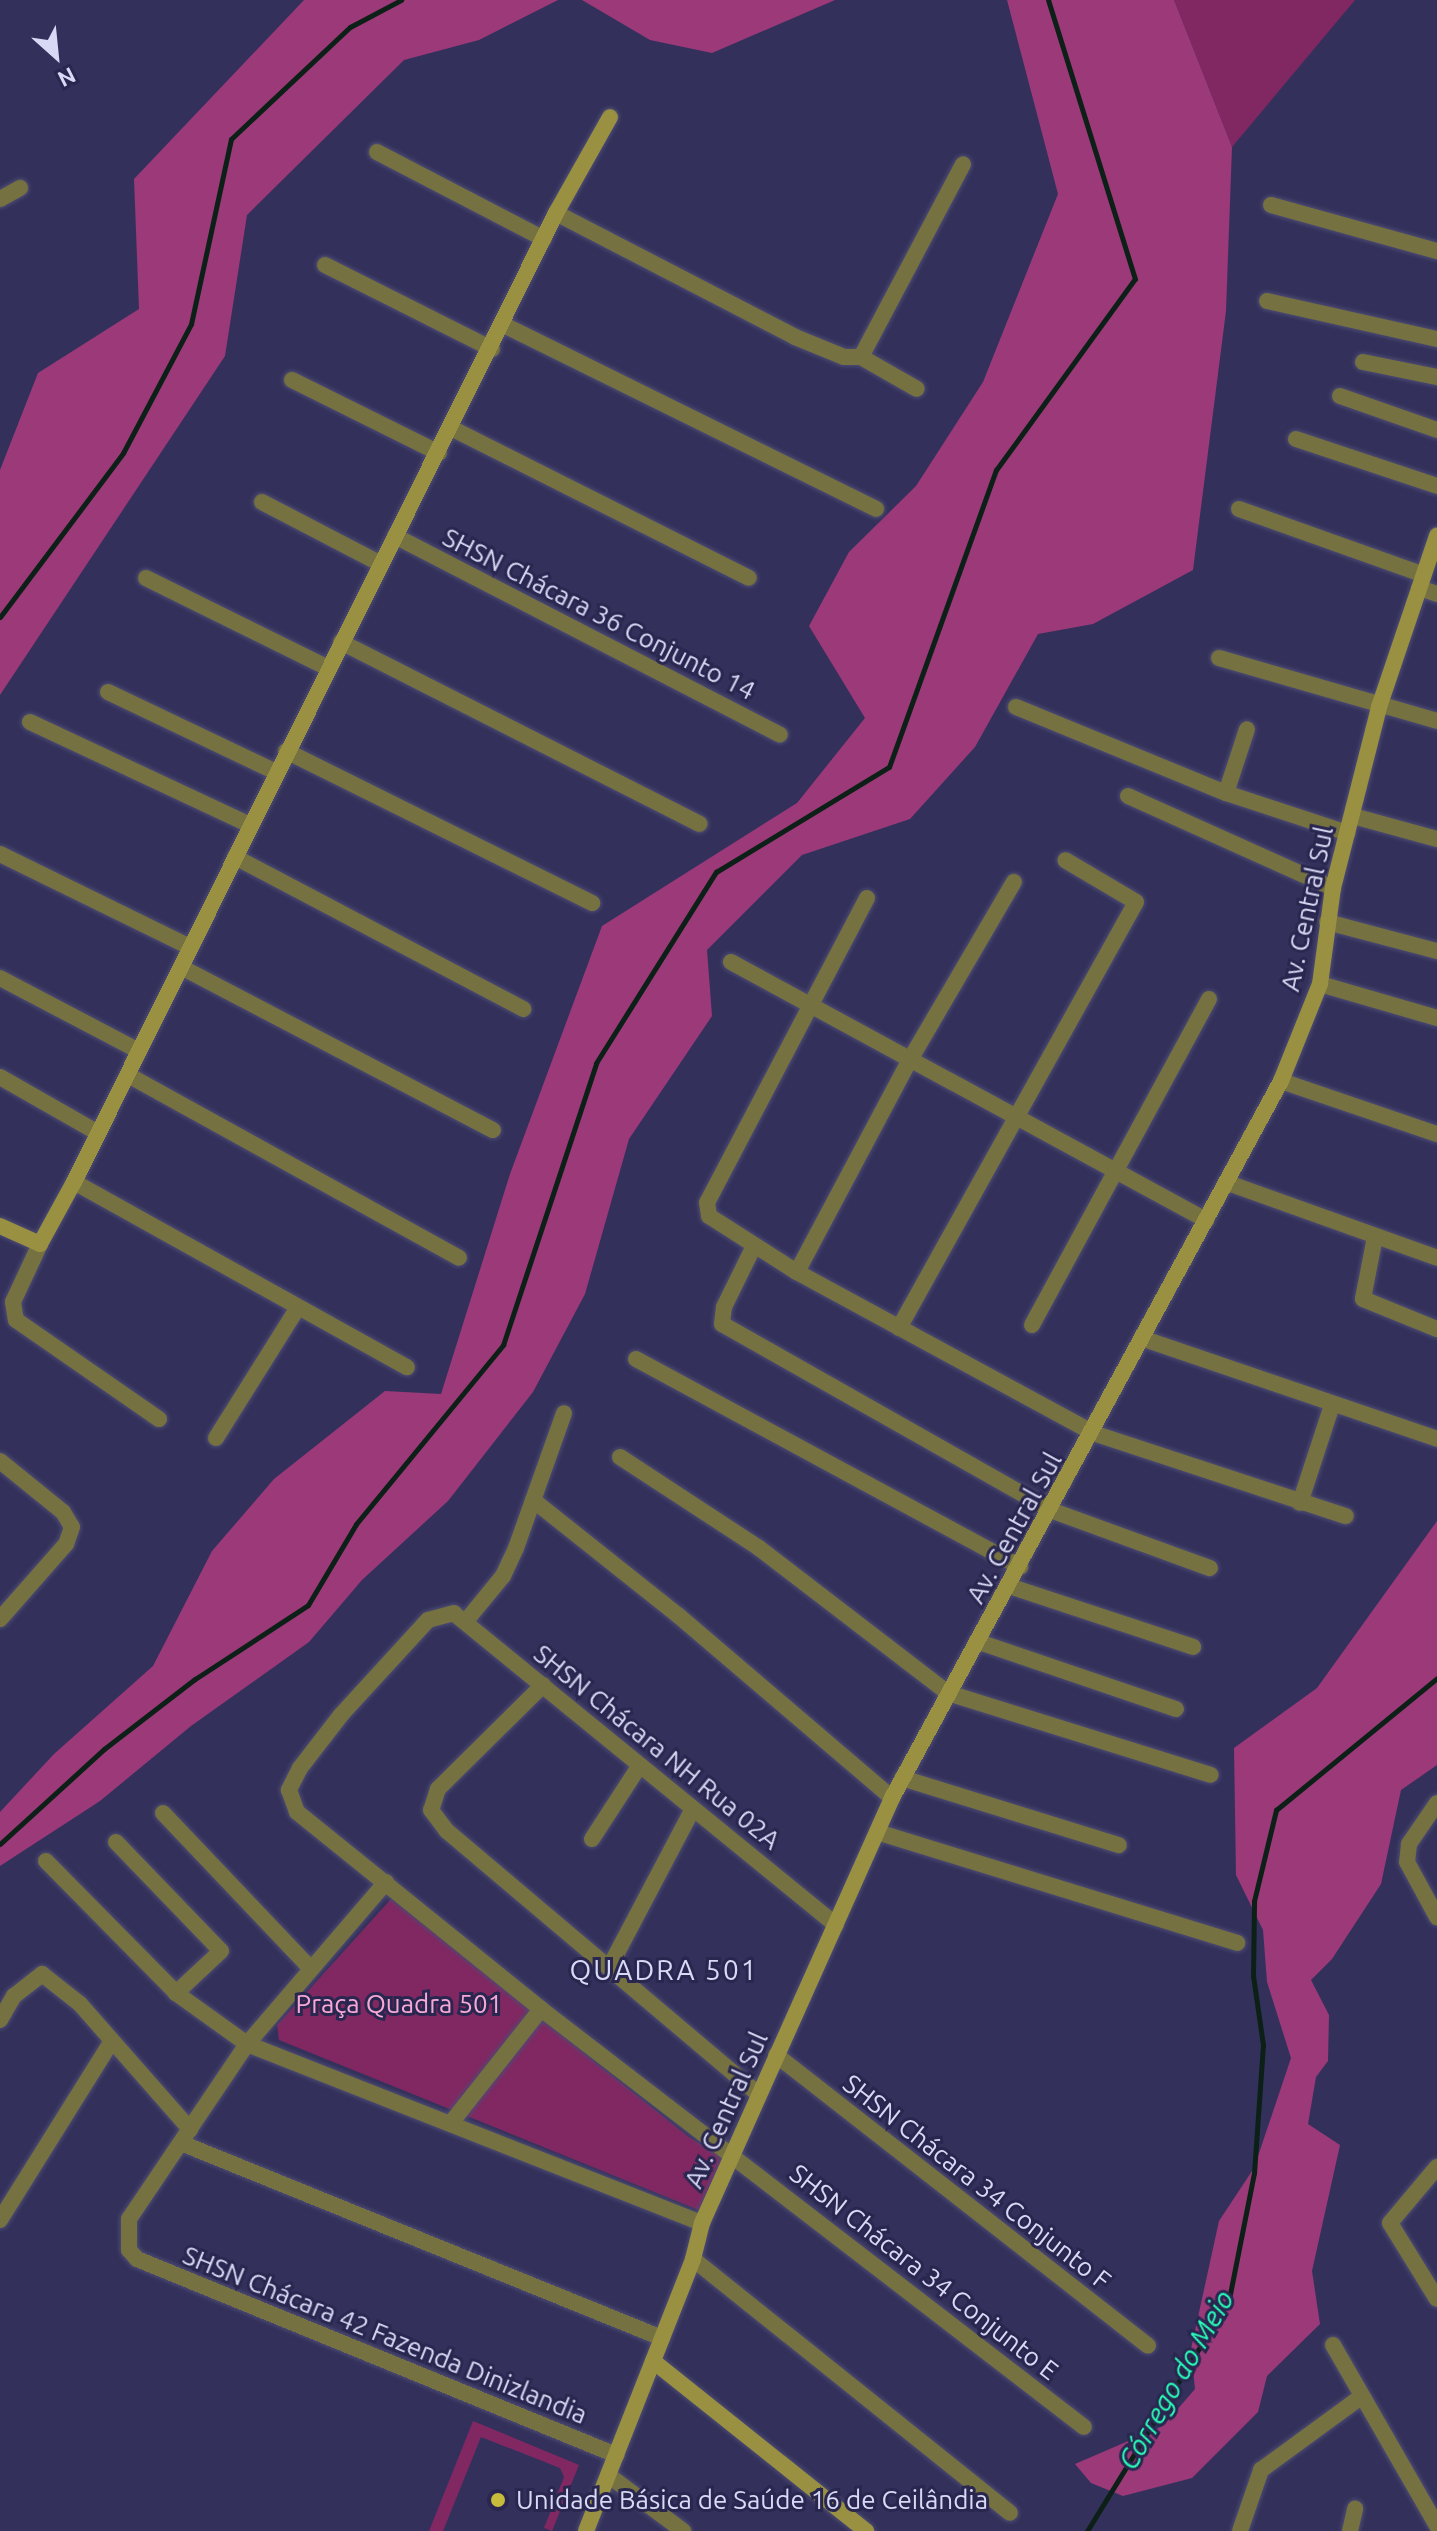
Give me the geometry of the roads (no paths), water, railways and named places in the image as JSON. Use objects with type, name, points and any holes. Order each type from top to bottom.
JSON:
[{"type":"street","points":[[159,1419],[16,1320],[13,1302],[286,751],[453,429],[556,213],[610,117]]},
{"type":"street","points":[[377,152],[544,239]]},
{"type":"street","points":[[861,357],[963,164]]},
{"type":"street","points":[[0,199],[20,188]]},
{"type":"street","points":[[1271,205],[1437,251]]},
{"type":"street","points":[[556,213],[795,337],[844,357],[861,357],[917,389]]},
{"type":"street","points":[[325,265],[492,349]]},
{"type":"street","points":[[1267,301],[1437,339]]},
{"type":"street","points":[[504,325],[876,509]]},
{"type":"street","points":[[1363,362],[1437,377]]},
{"type":"street","points":[[292,380],[439,453]]},
{"type":"street","points":[[1340,396],[1437,430]]},
{"type":"street","points":[[453,429],[749,578]]},
{"type":"street","points":[[1296,439],[1437,486]]},
{"type":"street","points":[[262,502],[381,564]]},
{"type":"street","points":[[1239,509],[1422,582],[1437,594]]},
{"type":"street","name":"SHSN Chácara 36 Conjunto 14","points":[[395,536],[780,735]]},
{"type":"street","name":"Av. Central Sul","points":[[586,2531],[693,2259],[702,2223],[892,1798],[948,1693],[1053,1511],[1281,1081],[1320,984],[1333,888],[1379,707],[1437,536]]},
{"type":"street","points":[[146,578],[328,668]]},
{"type":"street","points":[[341,642],[699,824]]},
{"type":"street","points":[[1219,658],[1379,707],[1437,721]]},
{"type":"street","points":[[108,692],[276,772]]},
{"type":"street","points":[[1016,707],[1226,793],[1348,833]]},
{"type":"street","points":[[30,722],[250,825]]},
{"type":"street","points":[[1226,793],[1247,729]]},
{"type":"street","points":[[286,751],[592,903]]},
{"type":"street","points":[[1128,796],[1333,888]]},
{"type":"street","points":[[1353,816],[1437,839]]},
{"type":"street","points":[[0,854],[190,947]]},
{"type":"street","points":[[235,857],[523,1009]]},
{"type":"street","points":[[899,1328],[1014,1114],[1136,902],[1065,860]]},
{"type":"street","points":[[797,1272],[911,1058],[1014,882]]},
{"type":"street","points":[[867,898],[807,1006],[707,1203],[713,1220],[797,1272],[1093,1433],[1346,1516]]},
{"type":"street","points":[[1327,922],[1437,951]]},
{"type":"street","points":[[731,962],[1206,1220]]},
{"type":"street","points":[[181,967],[493,1130]]},
{"type":"street","points":[[0,978],[139,1051]]},
{"type":"street","points":[[1320,984],[1437,1018]]},
{"type":"street","points":[[1032,1325],[1209,999]]},
{"type":"street","points":[[128,1075],[459,1258]]},
{"type":"street","points":[[0,1077],[98,1133]]},
{"type":"street","points":[[1281,1081],[1437,1134]]},
{"type":"street","points":[[74,1182],[297,1309],[407,1367]]},
{"type":"street","points":[[1228,1183],[1437,1258]]},
{"type":"street","points":[[0,1226],[40,1244]]},
{"type":"street","points":[[1375,1237],[1363,1299],[1437,1329]]},
{"type":"street","points":[[754,1246],[724,1307],[722,1324],[1053,1511],[1210,1568]]},
{"type":"street","points":[[216,1438],[297,1309]]},
{"type":"street","points":[[1144,1339],[1437,1439]]},
{"type":"street","points":[[636,1359],[1020,1567]]},
{"type":"street","points":[[1300,1503],[1332,1405]]},
{"type":"street","points":[[466,1621],[503,1576],[564,1413]]},
{"type":"street","points":[[620,1457],[759,1548],[948,1693],[1211,1775]]},
{"type":"street","points":[[0,1461],[63,1512],[72,1527],[66,1544],[0,1619]]},
{"type":"street","points":[[533,1500],[679,1616],[892,1798]]},
{"type":"street","points":[[1009,1586],[1193,1647]]},
{"type":"street","name":"SHSN Chácara NH Rua 02A","points":[[444,1612],[466,1621],[836,1925]]},
{"type":"street","name":"SHSN Chácara 34 Conjunto E","points":[[444,1612],[428,1620],[341,1715],[300,1768],[289,1790],[297,1812],[541,2009],[1084,2427]]},
{"type":"street","points":[[979,1642],[1176,1709]]},
{"type":"street","points":[[543,1685],[438,1789],[431,1810],[447,1831],[758,2094]]},
{"type":"street","points":[[592,1839],[640,1765]]},
{"type":"street","points":[[902,1778],[1119,1845]]},
{"type":"street","points":[[1437,1803],[1409,1844],[1407,1862],[1437,1917]]},
{"type":"street","points":[[609,1968],[693,1809]]},
{"type":"street","points":[[163,1813],[309,1967]]},
{"type":"street","points":[[877,1832],[1237,1943]]},
{"type":"street","points":[[116,1842],[221,1951],[176,1993]]},
{"type":"street","points":[[46,1861],[176,1993],[247,2044],[702,2223]]},
{"type":"street","points":[[185,2136],[247,2044],[309,1967],[386,1882]]},
{"type":"street","points":[[0,2020],[14,1996],[42,1974],[80,2004],[185,2136],[662,2338]]},
{"type":"street","points":[[451,2123],[541,2009]]},
{"type":"street","points":[[0,2220],[112,2041]]},
{"type":"street","name":"SHSN Chácara 34 Conjunto F","points":[[776,2055],[1148,2346]]},
{"type":"street","name":"SHSN Chácara 42 Fazenda Dinizlandia","points":[[185,2136],[129,2219],[125,2240],[137,2259],[616,2455]]},
{"type":"street","points":[[1437,2167],[1390,2223],[1437,2299]]},
{"type":"street","points":[[693,2259],[1010,2513]]},
{"type":"street","points":[[1333,2345],[1437,2526]]},
{"type":"street","points":[[653,2361],[866,2531]]},
{"type":"street","points":[[1240,2531],[1254,2478],[1362,2396]]},
{"type":"street","points":[[608,2475],[683,2531]]},
{"type":"street","points":[[1350,2531],[1355,2509]]},
{"type":"waterway","points":[[0,617],[123,453],[191,324],[231,139],[350,27],[401,0]]},
{"type":"waterway","points":[[0,1844],[104,1749],[195,1679],[308,1605],[356,1524],[503,1345],[596,1063],[716,872],[889,767],[996,470],[1135,279],[1048,0]]},
{"type":"waterway","name":"Córrego do Meio","points":[[1087,2531],[1229,2299],[1254,2173],[1263,2045],[1253,1976],[1254,1901],[1276,1810],[1437,1678]]},
{"type":"place","name":"Unidade Básica de Saúde 16 de Ceilândia","points":[[498,2500]]},
{"type":"district","name":"QUADRA 501","points":[[664,1970]]},
{"type":"park label","name":"Praça Quadra 501","points":[[399,2004]]}]
